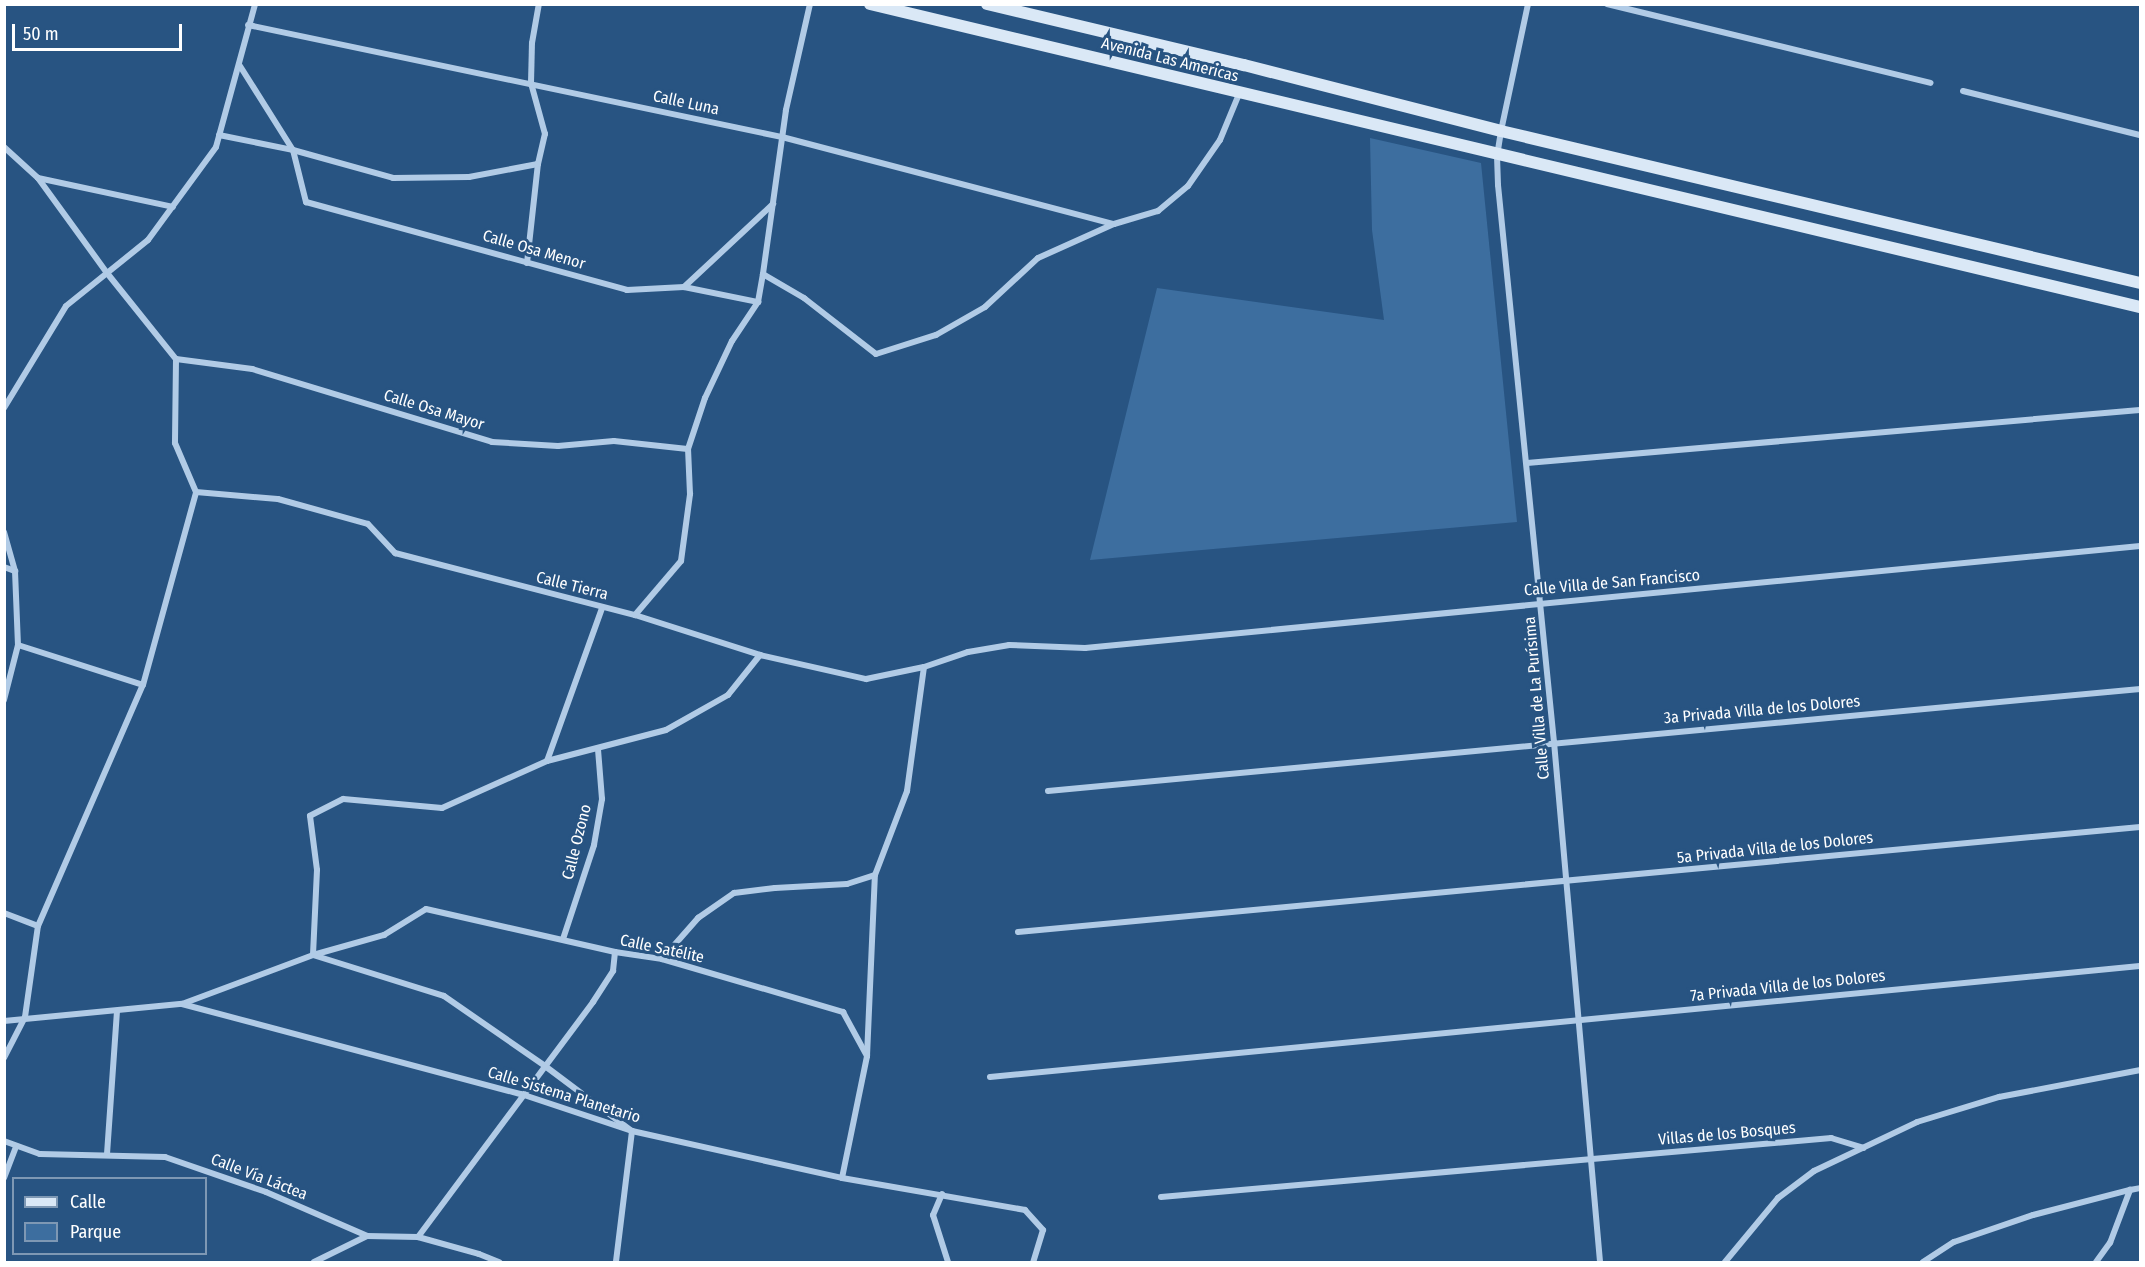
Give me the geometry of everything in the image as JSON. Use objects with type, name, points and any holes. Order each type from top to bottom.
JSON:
[{"type":"street","points":[[4,408],[66,306],[148,240],[216,147],[240,66],[248,25],[255,4]]},
{"type":"street","points":[[527,263],[538,164],[545,134],[531,83],[532,43],[539,4]]},
{"type":"street","points":[[635,615],[681,561],[690,494],[688,449],[705,398],[732,341],[758,302],[782,137],[810,4]]},
{"type":"street","name":"Avenida Las Americas","points":[[870,4],[1497,156],[2140,307]]},
{"type":"street","name":"Avenida Las Americas","points":[[987,4],[1244,65],[1501,131],[2140,283]]},
{"type":"street","name":"Calle Villa de La Purísima","points":[[1528,4],[1497,156],[1580,1021],[1600,1263]]},
{"type":"street","points":[[1607,4],[1931,83]]},
{"type":"street","name":"Calle Luna","points":[[248,25],[782,137],[1114,224]]},
{"type":"street","points":[[240,66],[293,150]]},
{"type":"street","points":[[1963,91],[2140,135]]},
{"type":"street","points":[[763,274],[804,298],[876,354],[936,335],[985,307],[1038,258],[1114,224],[1158,211],[1188,186],[1220,140],[1239,94]]},
{"type":"street","points":[[219,135],[293,150],[393,178],[469,177],[538,164]]},
{"type":"street","points":[[4,147],[38,178],[107,273],[176,359],[175,443],[196,492],[143,685],[38,926],[25,1017],[4,1058]]},
{"type":"street","name":"Calle Osa Menor","points":[[293,150],[306,202],[627,290],[684,287],[758,302]]},
{"type":"street","points":[[38,178],[173,207]]},
{"type":"street","points":[[684,287],[773,203]]},
{"type":"street","name":"Calle Osa Mayor","points":[[176,359],[252,369],[492,442],[558,446],[614,441],[688,449]]},
{"type":"street","points":[[1527,463],[2140,410]]},
{"type":"street","name":"Calle Tierra","points":[[196,492],[278,500],[368,524],[395,553],[635,615],[760,655],[866,679],[924,667],[968,652],[1009,645],[1085,648]]},
{"type":"street","points":[[4,532],[15,571],[18,645],[4,700]]},
{"type":"street","name":"Calle Villa de San Francisco","points":[[1085,648],[2140,546]]},
{"type":"street","points":[[4,567],[15,571]]},
{"type":"street","points":[[547,761],[602,608]]},
{"type":"street","points":[[18,645],[143,685]]},
{"type":"street","points":[[313,955],[317,870],[310,816],[343,799],[442,808],[547,761],[666,730],[728,695],[760,655]]},
{"type":"street","points":[[842,1178],[867,1056],[875,875],[907,791],[924,667]]},
{"type":"street","name":"3a Privada Villa de los Dolores","points":[[1048,791],[2140,689]]},
{"type":"street","name":"Calle Ozono","points":[[563,939],[594,845],[602,799],[598,749]]},
{"type":"street","name":"5a Privada Villa de los Dolores","points":[[1018,932],[2140,827]]},
{"type":"street","points":[[662,959],[698,918],[734,893],[847,884],[875,875]]},
{"type":"street","name":"Calle Satélite","points":[[313,955],[384,935],[426,909],[615,952],[662,959],[843,1012],[867,1056]]},
{"type":"street","points":[[4,913],[38,926]]},
{"type":"street","points":[[418,1237],[613,971],[615,952]]},
{"type":"street","points":[[4,1021],[25,1017],[182,1004],[313,955],[444,996],[545,1066],[632,1131],[616,1263]]},
{"type":"street","name":"7a Privada Villa de los Dolores","points":[[990,1077],[2140,966]]},
{"type":"street","name":"Calle Sistema Planetario","points":[[182,1004],[521,1094],[632,1131],[842,1178],[1025,1210],[1043,1230],[1033,1263]]},
{"type":"street","points":[[107,1154],[117,1011]]},
{"type":"street","points":[[1725,1263],[1778,1198],[1814,1171],[1917,1122],[1999,1097],[2140,1070]]},
{"type":"street","name":"Villas de los Bosques","points":[[1161,1197],[1831,1138],[1863,1148]]},
{"type":"street","name":"Calle Vía Láctea","points":[[4,1141],[40,1154],[165,1157],[266,1192],[367,1236],[418,1237],[479,1254],[499,1263]]},
{"type":"street","points":[[4,1178],[16,1146]]},
{"type":"street","points":[[1923,1263],[1954,1242],[2033,1215],[2140,1188]]},
{"type":"street","points":[[2096,1263],[2110,1243],[2130,1190]]},
{"type":"street","points":[[942,1194],[933,1215],[948,1263]]},
{"type":"street","points":[[314,1263],[367,1236]]},
{"type":"green space","points":[[1370,138],[1481,163],[1517,522],[1090,560],[1157,288],[1384,320],[1372,230]]}]
